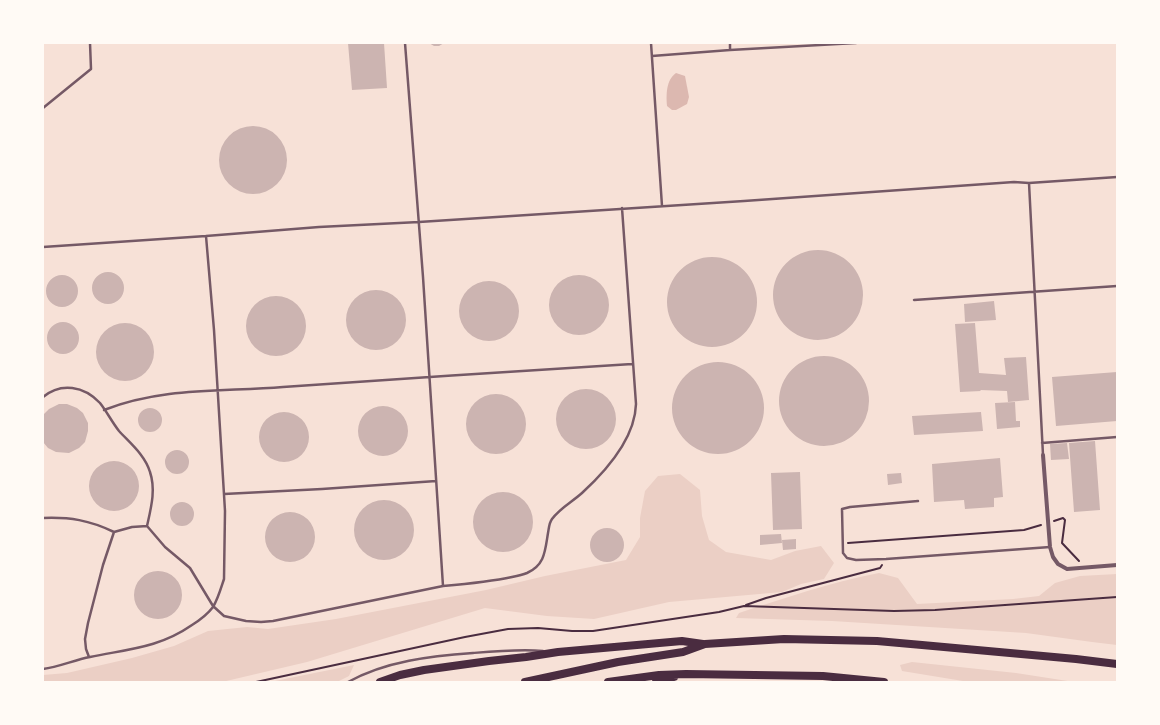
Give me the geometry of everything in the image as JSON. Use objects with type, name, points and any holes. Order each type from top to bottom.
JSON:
[{"type":"highway","points":[[380,682],[400,675],[424,670],[489,660],[522,658],[558,652],[682,641],[705,644],[784,639],[877,641],[1117,664]]},
{"type":"highway","points":[[525,682],[618,662],[683,652],[705,644]]},
{"type":"highway","points":[[608,682],[659,674],[823,676],[884,682]]},
{"type":"highway","points":[[656,682],[686,674]]},
{"type":"street","points":[[1043,455],[1050,547],[1053,558],[1058,564],[1067,569],[1117,565]]},
{"type":"lane","points":[[43,108],[91,69],[90,43]]},
{"type":"lane","points":[[405,43],[419,222],[443,586]]},
{"type":"lane","points":[[651,43],[662,206]]},
{"type":"lane","points":[[730,43],[730,50]]},
{"type":"lane","points":[[652,56],[817,44],[856,43]]},
{"type":"lane","points":[[43,247],[319,227],[419,222],[1014,182],[1029,183],[1117,177]]},
{"type":"lane","points":[[1029,183],[1043,455]]},
{"type":"lane","points":[[147,526],[165,547],[190,568],[213,606],[224,616],[246,621],[273,621],[443,586],[500,580],[526,574],[539,565],[543,558],[551,520],[558,511],[581,494],[598,477],[619,451],[636,416],[622,208]]},
{"type":"lane","points":[[43,669],[89,657],[147,646],[164,641],[184,631],[204,617],[213,606],[221,588],[224,579],[225,511],[206,236]]},
{"type":"lane","points":[[914,300],[1034,293],[1117,286]]},
{"type":"lane","points":[[104,410],[157,395],[191,391],[281,388],[429,376],[632,364]]},
{"type":"lane","points":[[43,397],[55,389],[69,388],[85,392],[100,403],[113,423],[140,454],[149,470],[152,479],[152,505],[147,526]]},
{"type":"lane","points":[[1042,443],[1117,437]]},
{"type":"lane","points":[[224,494],[436,481]]},
{"type":"lane","points":[[918,501],[850,507],[842,510],[844,553],[847,558],[856,560],[886,559],[1050,547]]},
{"type":"lane","points":[[43,518],[76,519],[100,525],[114,532],[132,527],[147,526]]},
{"type":"lane","points":[[89,657],[85,639],[88,623],[103,565],[114,532]]},
{"type":"lane","points":[[348,682],[364,674],[391,665],[452,654],[517,649],[558,652]]},
{"type":"path","points":[[843,541],[847,543],[1024,530],[1063,518],[1065,520],[1062,543],[1085,567]]},
{"type":"path","points":[[256,682],[508,629],[538,628],[592,631],[719,612],[880,568],[886,559]]},
{"type":"path","points":[[744,606],[894,611],[935,610],[1117,597]]},
{"type":"shaded area","points":[[676,73],[685,76],[689,97],[687,104],[676,110],[672,110],[667,106],[667,93],[668,84]]},
{"type":"shaded area","points":[[680,474],[700,490],[702,516],[709,540],[726,552],[771,560],[795,551],[821,546],[834,563],[824,579],[801,584],[782,592],[669,602],[594,619],[547,616],[485,608],[307,662],[222,682],[43,682],[43,675],[67,673],[132,658],[174,646],[208,631],[247,627],[268,629],[336,619],[486,590],[545,576],[626,560],[640,537],[640,518],[645,491],[658,476]]},
{"type":"shaded area","points":[[879,573],[898,578],[917,604],[1013,599],[1039,596],[1055,583],[1080,576],[1117,574],[1117,645],[1026,633],[832,621],[736,618],[739,613],[791,596],[843,581]]},
{"type":"shaded area","points":[[912,662],[1016,673],[1074,682],[969,682],[902,671],[900,665]]},
{"type":"shaded area","points":[[354,665],[349,676],[337,682],[270,682]]},
{"type":"building","points":[[348,43],[384,43],[387,88],[352,90]]},
{"type":"building","points":[[429,43],[444,43],[439,46],[434,46]]},
{"type":"building","points":[[253,126],[266,129],[277,136],[284,147],[287,160],[284,173],[277,184],[266,191],[253,194],[240,191],[229,184],[222,173],[219,160],[222,147],[229,136],[240,129]]},
{"type":"building","points":[[809,250],[827,250],[843,257],[856,270],[863,286],[863,304],[856,320],[843,333],[827,340],[809,340],[793,333],[780,320],[773,304],[773,286],[780,270],[793,257]]},
{"type":"building","points":[[703,257],[721,257],[737,264],[750,277],[757,293],[757,311],[750,327],[737,340],[721,347],[703,347],[687,340],[674,327],[667,311],[667,293],[674,277],[687,264]]},
{"type":"building","points":[[105,272],[111,272],[120,276],[124,288],[120,300],[111,304],[105,304],[96,300],[92,291],[92,285],[96,276]]},
{"type":"building","points":[[59,275],[65,275],[74,279],[78,291],[74,303],[65,307],[59,307],[50,303],[46,294],[46,288],[50,279]]},
{"type":"building","points":[[579,275],[596,280],[604,288],[609,305],[604,322],[596,330],[579,335],[562,330],[554,322],[549,305],[554,288],[562,280]]},
{"type":"building","points":[[489,281],[506,286],[514,294],[519,311],[514,328],[506,336],[489,341],[472,336],[464,328],[459,311],[464,294],[472,286]]},
{"type":"building","points":[[376,290],[393,295],[401,303],[406,320],[401,337],[393,345],[376,350],[359,345],[351,337],[346,320],[351,303],[359,295]]},
{"type":"building","points":[[276,296],[293,301],[301,309],[306,326],[301,343],[293,351],[276,356],[259,351],[251,343],[246,326],[251,309],[259,301]]},
{"type":"building","points":[[994,301],[996,320],[965,322],[964,304]]},
{"type":"building","points":[[60,322],[66,322],[75,326],[79,338],[75,350],[66,354],[60,354],[51,350],[47,341],[47,335],[51,326]]},
{"type":"building","points":[[119,323],[131,323],[146,331],[154,346],[154,358],[146,373],[131,381],[119,381],[104,373],[96,358],[96,346],[104,331]]},
{"type":"building","points":[[975,323],[979,373],[1006,375],[1004,358],[1026,357],[1029,400],[1008,402],[1007,391],[980,390],[981,391],[960,392],[955,324]]},
{"type":"building","points":[[815,356],[833,356],[849,363],[862,376],[869,392],[869,410],[862,426],[849,439],[833,446],[815,446],[799,439],[786,426],[779,410],[779,392],[786,376],[799,363]]},
{"type":"building","points":[[718,362],[736,366],[750,376],[760,390],[764,408],[760,426],[750,440],[736,450],[718,454],[700,450],[686,440],[676,426],[672,408],[676,390],[686,376],[700,366]]},
{"type":"building","points":[[1117,372],[1117,421],[1056,426],[1052,377]]},
{"type":"building","points":[[586,389],[603,394],[611,402],[616,419],[611,436],[603,444],[586,449],[569,444],[561,436],[556,419],[561,402],[569,394]]},
{"type":"building","points":[[490,394],[502,394],[513,399],[521,407],[526,418],[524,436],[513,449],[502,454],[490,454],[479,449],[471,441],[466,430],[466,418],[471,407],[479,399]]},
{"type":"building","points":[[1015,402],[1016,421],[1020,421],[1020,427],[997,429],[995,403]]},
{"type":"building","points":[[59,404],[67,404],[77,408],[83,413],[88,423],[88,431],[85,442],[79,448],[69,453],[56,452],[48,448],[43,442],[43,415],[49,409]]},
{"type":"building","points":[[383,406],[392,408],[401,413],[406,422],[408,431],[406,440],[401,449],[392,454],[383,456],[374,454],[365,449],[360,440],[358,431],[360,422],[365,413],[374,408]]},
{"type":"building","points":[[150,408],[159,411],[162,420],[159,429],[150,432],[141,429],[138,420],[141,411]]},
{"type":"building","points":[[284,412],[298,416],[305,423],[309,437],[305,451],[298,458],[284,462],[270,458],[263,451],[259,437],[263,423],[270,416]]},
{"type":"building","points":[[981,412],[983,431],[914,435],[912,416]]},
{"type":"building","points":[[1095,441],[1100,510],[1074,512],[1069,443]]},
{"type":"building","points":[[1067,443],[1069,459],[1051,460],[1050,444]]},
{"type":"building","points":[[177,450],[186,453],[189,462],[186,471],[177,474],[168,471],[165,462],[168,453]]},
{"type":"building","points":[[1000,458],[1003,497],[994,498],[994,507],[965,509],[964,500],[934,502],[932,464]]},
{"type":"building","points":[[114,461],[128,465],[135,472],[139,486],[135,500],[128,507],[114,511],[100,507],[93,500],[89,486],[93,472],[100,465]]},
{"type":"building","points":[[800,472],[802,529],[773,530],[771,473]]},
{"type":"building","points":[[901,473],[902,483],[888,485],[887,474]]},
{"type":"building","points":[[503,492],[520,497],[528,505],[533,522],[528,539],[520,547],[503,552],[486,547],[478,539],[473,522],[478,505],[486,497]]},
{"type":"building","points":[[384,500],[401,505],[409,513],[414,530],[409,547],[401,555],[384,560],[367,555],[359,547],[354,530],[359,513],[367,505]]},
{"type":"building","points":[[182,502],[191,505],[194,514],[191,523],[182,526],[173,523],[170,514],[173,505]]},
{"type":"building","points":[[290,512],[304,516],[311,523],[315,537],[311,551],[304,558],[290,562],[276,558],[269,551],[265,537],[269,523],[276,516]]},
{"type":"building","points":[[610,528],[619,533],[623,538],[623,552],[619,557],[614,561],[604,562],[600,561],[591,552],[590,542],[591,538],[600,529]]},
{"type":"building","points":[[781,534],[782,543],[760,545],[760,535]]},
{"type":"building","points":[[796,539],[796,549],[783,550],[782,540]]},
{"type":"building","points":[[153,571],[163,571],[175,578],[182,590],[182,600],[175,612],[163,619],[153,619],[145,615],[138,608],[134,600],[134,590],[138,582],[145,575]]}]
